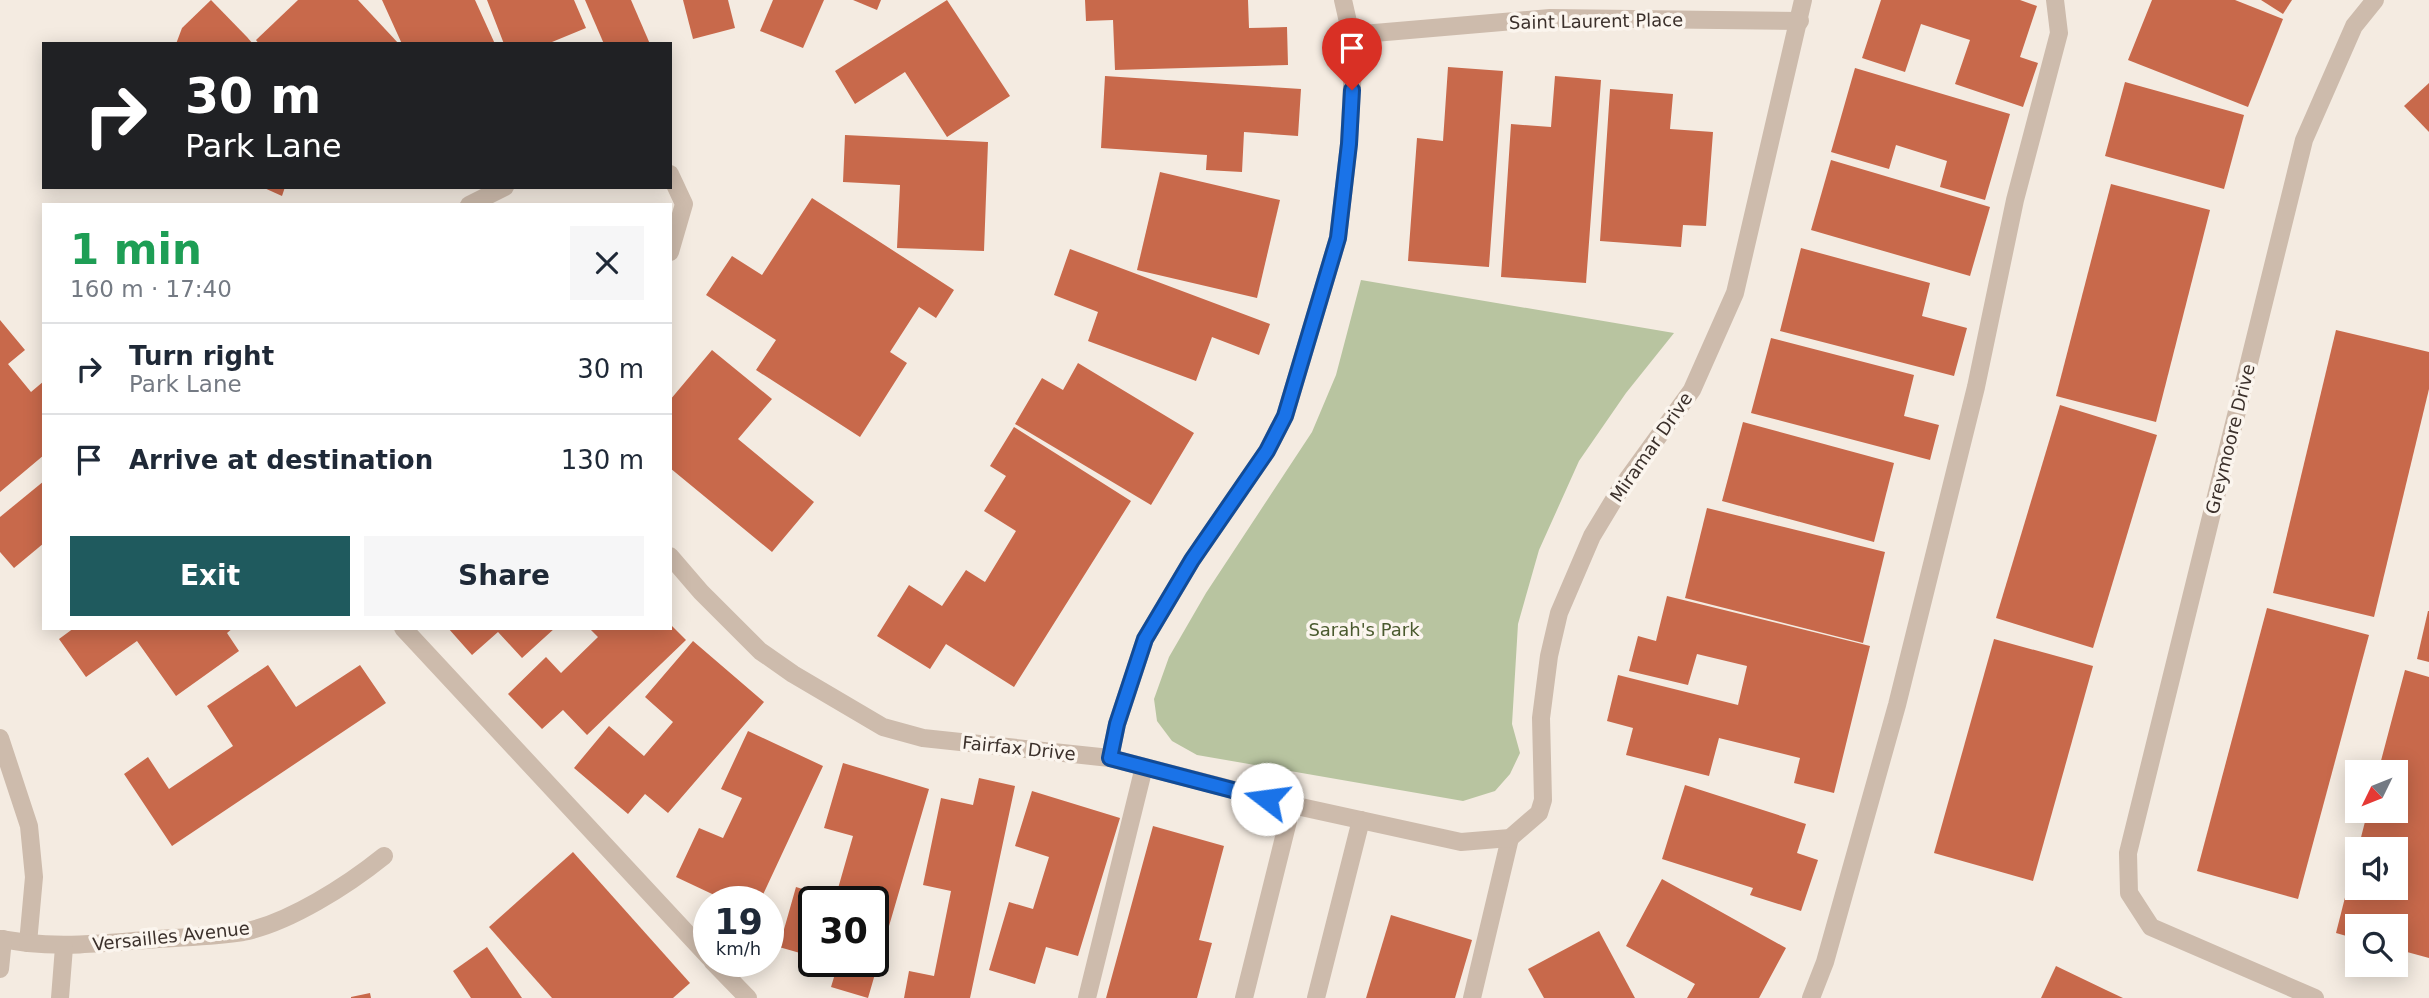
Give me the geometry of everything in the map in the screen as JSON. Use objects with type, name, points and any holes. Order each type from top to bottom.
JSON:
[{"type":"street","points":[[1110,758],[1117,724],[1145,639],[1192,560],[1267,451],[1285,416],[1338,238],[1349,144],[1353,67],[1351,35],[1343,0]]},
{"type":"street","name":"Miramar Drive","points":[[1510,838],[1539,813],[1543,800],[1541,718],[1549,656],[1559,612],[1592,536],[1621,488],[1692,390],[1735,293],[1803,0]]},
{"type":"street","points":[[1811,998],[1825,962],[1894,718],[1973,401],[2015,200],[2059,33],[2055,0]]},
{"type":"street","name":"Greymoore Drive","points":[[2315,998],[2151,927],[2129,893],[2128,853],[2304,140],[2354,26],[2375,0]]},
{"type":"street","name":"Saint Laurent Place","points":[[1351,35],[1550,18],[1800,21]]},
{"type":"street","points":[[672,178],[684,204],[672,245]]},
{"type":"street","points":[[473,203],[501,189]]},
{"type":"street","name":"Fairfax Drive","points":[[672,558],[701,592],[760,651],[793,674],[883,727],[923,738],[1110,758],[1292,805],[1461,842],[1510,838]]},
{"type":"street","points":[[405,630],[693,941]]},
{"type":"street","points":[[0,738],[29,826],[34,877],[28,943]]},
{"type":"street","points":[[1087,998],[1144,767]]},
{"type":"street","points":[[1244,998],[1292,805]]},
{"type":"street","points":[[1316,998],[1361,820]]},
{"type":"street","points":[[1472,998],[1510,838]]},
{"type":"street","name":"Versailles Avenue","points":[[0,969],[2,939],[64,947],[244,932],[311,904],[357,878],[384,856]]},
{"type":"street","points":[[60,998],[64,947]]},
{"type":"street","points":[[728,977],[748,998]]},
{"type":"green space","name":"Sarah's Park","points":[[1361,280],[1674,333],[1626,393],[1579,461],[1539,550],[1518,624],[1512,724],[1520,753],[1510,774],[1495,791],[1463,801],[1197,755],[1172,741],[1157,721],[1154,699],[1169,657],[1206,593],[1312,432],[1336,375]]},
{"type":"building","points":[[211,0],[251,42],[177,42],[182,28]]},
{"type":"building","points":[[298,0],[358,0],[397,42],[258,42],[256,40]]},
{"type":"building","points":[[382,0],[475,0],[494,42],[401,42]]},
{"type":"building","points":[[487,0],[574,0],[586,28],[552,42],[503,42]]},
{"type":"building","points":[[585,0],[631,0],[649,42],[603,42]]},
{"type":"building","points":[[683,0],[728,0],[735,28],[693,39]]},
{"type":"building","points":[[773,0],[824,0],[803,48],[760,31]]},
{"type":"building","points":[[853,0],[881,0],[877,10]]},
{"type":"building","points":[[947,0],[1010,96],[947,137],[905,72],[855,104],[835,71]]},
{"type":"building","points":[[1085,0],[1248,0],[1249,28],[1287,27],[1288,65],[1115,70],[1113,20],[1086,21]]},
{"type":"building","points":[[1881,0],[2020,0],[2037,6],[2020,57],[2038,63],[2023,107],[1955,84],[1970,40],[1921,24],[1905,72],[1862,58]]},
{"type":"building","points":[[2152,0],[2235,0],[2283,19],[2248,107],[2128,60]]},
{"type":"building","points":[[2261,0],[2292,0],[2283,14]]},
{"type":"building","points":[[1448,67],[1503,71],[1489,267],[1408,261],[1417,138],[1443,141]]},
{"type":"building","points":[[1855,68],[2010,114],[1985,200],[1940,187],[1947,161],[1896,145],[1889,169],[1831,152]]},
{"type":"building","points":[[1105,76],[1301,89],[1298,136],[1244,132],[1242,172],[1206,170],[1207,155],[1101,148]]},
{"type":"building","points":[[1555,76],[1601,80],[1586,283],[1501,277],[1511,124],[1551,127]]},
{"type":"building","points":[[2125,82],[2244,115],[2224,189],[2105,156]]},
{"type":"building","points":[[2429,83],[2429,132],[2404,106]]},
{"type":"building","points":[[1610,89],[1673,94],[1670,129],[1713,132],[1706,226],[1683,225],[1681,247],[1600,241]]},
{"type":"building","points":[[845,135],[988,142],[984,251],[897,248],[900,185],[843,182]]},
{"type":"building","points":[[1831,160],[1990,207],[1970,276],[1811,230]]},
{"type":"building","points":[[1160,172],[1280,200],[1257,298],[1137,270]]},
{"type":"building","points":[[2111,184],[2210,210],[2156,422],[2056,396]]},
{"type":"building","points":[[266,189],[284,189],[282,196]]},
{"type":"building","points":[[812,198],[954,290],[936,318],[919,307],[890,352],[907,363],[860,437],[756,370],[776,340],[706,295],[732,256],[762,275]]},
{"type":"building","points":[[1801,248],[1930,283],[1922,316],[1967,328],[1954,376],[1780,331]]},
{"type":"building","points":[[1070,249],[1270,324],[1259,355],[1212,337],[1196,381],[1088,341],[1098,312],[1054,295]]},
{"type":"building","points":[[0,320],[25,350],[8,364],[31,392],[42,383],[42,457],[0,492]]},
{"type":"building","points":[[2336,330],[2429,352],[2429,389],[2374,617],[2273,593]]},
{"type":"building","points":[[1771,338],[1914,375],[1904,416],[1939,425],[1930,460],[1751,413]]},
{"type":"building","points":[[712,350],[772,399],[738,439],[814,502],[772,552],[672,470],[672,398]]},
{"type":"building","points":[[1078,363],[1194,433],[1151,505],[1015,424],[1042,378],[1063,390]]},
{"type":"building","points":[[2060,405],[2157,435],[2093,648],[1996,618]]},
{"type":"building","points":[[1743,422],[1894,463],[1874,542],[1722,501]]},
{"type":"building","points":[[1014,427],[1131,501],[1014,687],[946,644],[930,669],[877,636],[909,585],[942,606],[966,570],[985,582],[1016,531],[984,511],[1006,476],[990,466]]},
{"type":"building","points":[[42,483],[42,545],[14,568],[0,552],[0,517]]},
{"type":"building","points":[[1707,508],[1885,552],[1863,643],[1685,598]]},
{"type":"building","points":[[1667,596],[1870,646],[1834,793],[1794,783],[1800,758],[1719,738],[1709,776],[1626,755],[1633,728],[1607,721],[1618,675],[1738,705],[1747,666],[1697,654],[1688,685],[1629,671],[1638,636],[1656,641]]},
{"type":"building","points":[[2267,608],[2369,635],[2298,899],[2197,871]]},
{"type":"building","points":[[2429,611],[2429,662],[2417,659]]},
{"type":"building","points":[[672,626],[686,640],[587,735],[563,710],[542,729],[508,694],[546,657],[561,673],[598,637],[591,630],[672,630]]},
{"type":"building","points":[[71,630],[231,630],[227,633],[239,651],[176,696],[137,641],[86,677],[59,639]]},
{"type":"building","points":[[450,630],[553,630],[522,658],[498,632],[472,655]]},
{"type":"building","points":[[1994,639],[2093,666],[2033,881],[1934,853]]},
{"type":"building","points":[[693,641],[764,702],[668,813],[645,794],[628,814],[574,768],[609,726],[644,756],[673,722],[645,697]]},
{"type":"building","points":[[268,665],[296,707],[360,665],[386,703],[172,846],[124,774],[148,757],[169,789],[233,746],[207,706]]},
{"type":"building","points":[[2405,670],[2429,677],[2429,958],[2408,952],[2408,914],[2345,914],[2345,936],[2336,933],[2345,897],[2345,900],[2408,900],[2408,837],[2361,837],[2365,823],[2408,823],[2408,760],[2381,760]]},
{"type":"building","points":[[748,731],[823,766],[767,886],[695,886],[676,877],[699,828],[723,838],[742,798],[721,789]]},
{"type":"building","points":[[843,763],[929,789],[889,926],[889,886],[839,886],[853,836],[824,828]]},
{"type":"building","points":[[979,778],[1015,786],[970,998],[904,998],[909,971],[934,976],[951,891],[923,885],[941,798],[973,805]]},
{"type":"building","points":[[1685,785],[1806,824],[1797,853],[1818,860],[1801,911],[1750,895],[1753,888],[1662,859]]},
{"type":"building","points":[[1032,791],[1120,818],[1078,956],[1046,947],[1035,984],[989,970],[1009,902],[1033,909],[1049,857],[1015,846]]},
{"type":"building","points":[[1153,826],[1224,846],[1199,940],[1212,943],[1197,998],[1106,998]]},
{"type":"building","points":[[573,852],[690,983],[673,998],[552,998],[489,927]]},
{"type":"building","points":[[1662,879],[1786,948],[1759,998],[1687,998],[1695,984],[1626,946]]},
{"type":"building","points":[[796,887],[798,952],[784,948],[784,929]]},
{"type":"building","points":[[1391,915],[1472,940],[1455,998],[1366,998]]},
{"type":"building","points":[[1599,931],[1635,998],[1544,998],[1528,969]]},
{"type":"building","points":[[487,947],[522,998],[471,998],[453,971]]},
{"type":"building","points":[[2056,966],[2106,990],[2123,998],[2041,998]]},
{"type":"building","points":[[834,977],[874,977],[868,998],[831,987]]},
{"type":"building","points":[[370,993],[371,998],[351,998],[351,997]]},
{"type":"route","points":[[1267,799],[1110,758],[1117,724],[1145,639],[1192,560],[1267,451],[1285,416],[1338,238],[1352,90]]}]
